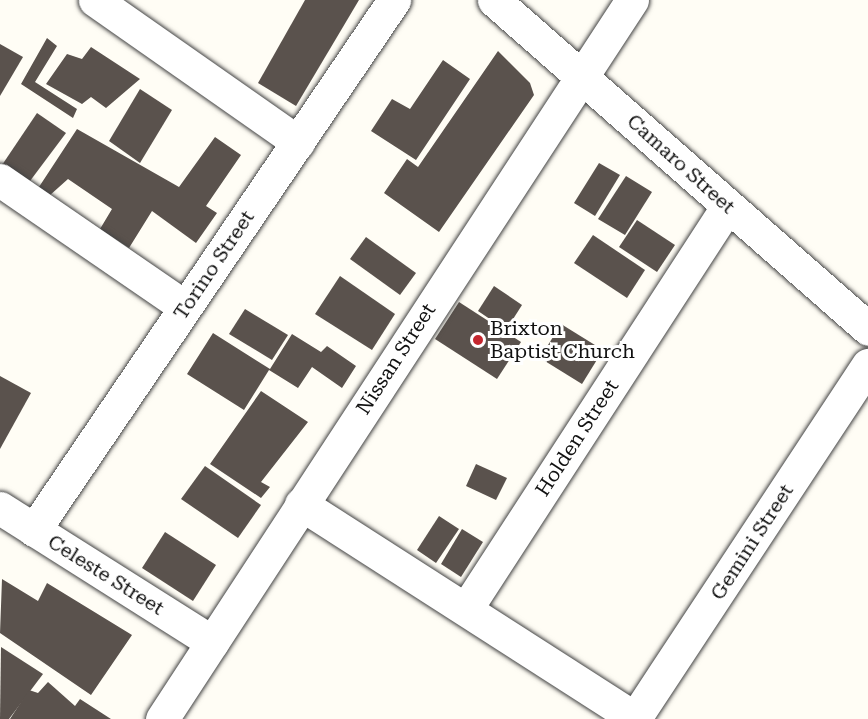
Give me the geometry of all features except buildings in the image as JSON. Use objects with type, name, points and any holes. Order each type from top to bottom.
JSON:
[{"type":"street","points":[[95,0],[298,142]]},
{"type":"street","name":"Torino Street","points":[[34,530],[394,0]]},
{"type":"street","name":"Camaro Street","points":[[494,0],[581,73],[727,207],[868,329]]},
{"type":"street","name":"Nissan Street","points":[[162,719],[581,73],[632,0]]},
{"type":"street","points":[[0,180],[185,307]]},
{"type":"street","name":"Holden Street","points":[[466,609],[727,207]]},
{"type":"street","name":"Gemini Street","points":[[636,719],[868,365]]},
{"type":"street","points":[[302,504],[636,719]]},
{"type":"street","name":"Celeste Street","points":[[0,507],[212,642]]},
{"type":"place","name":"Brixton Baptist Church","points":[[478,340]]}]
